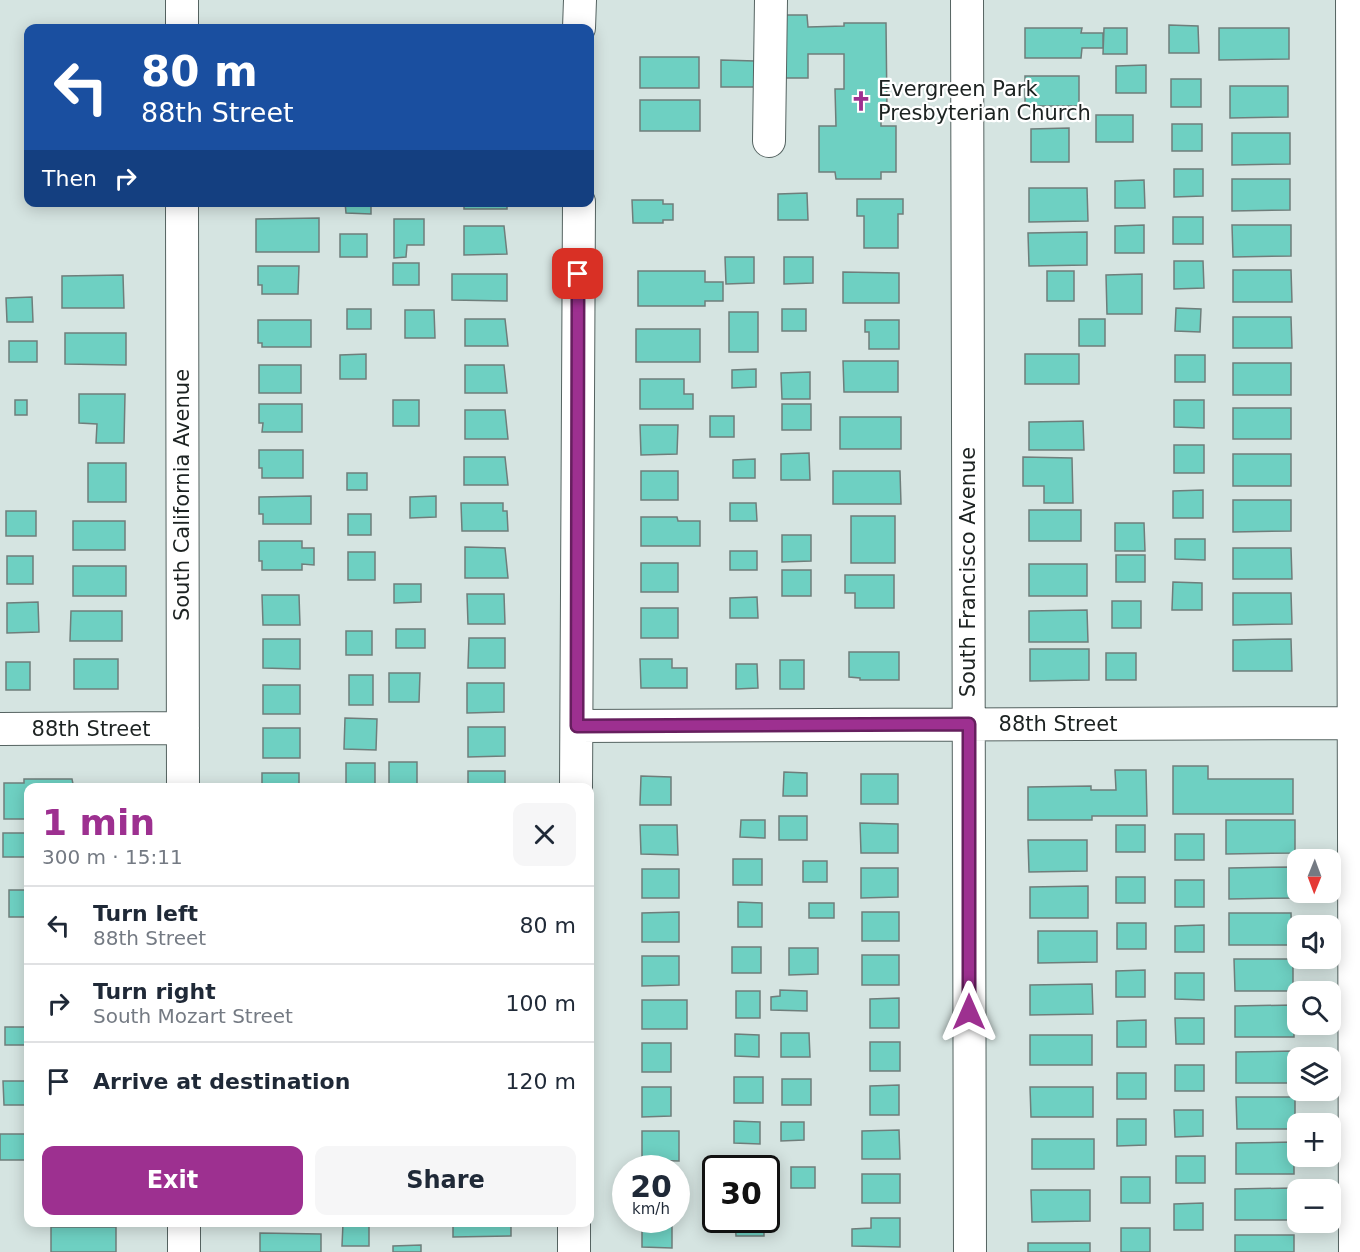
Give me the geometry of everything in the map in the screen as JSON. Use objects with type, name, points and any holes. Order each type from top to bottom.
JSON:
[{"type":"street","points":[[182,0],[182,24]]},
{"type":"street","points":[[579,24],[580,0]]},
{"type":"street","points":[[769,141],[771,0]]},
{"type":"street","name":"South Francisco Avenue","points":[[967,0],[970,1252]]},
{"type":"street","points":[[1352,0],[1357,723],[1355,1252]]},
{"type":"street","name":"South California Avenue","points":[[182,207],[183,783]]},
{"type":"street","points":[[576,783],[579,207]]},
{"type":"street","name":"88th Street","points":[[577,726],[1357,723]]},
{"type":"street","name":"88th Street","points":[[0,729],[183,728]]},
{"type":"street","points":[[184,1227],[184,1252]]},
{"type":"street","points":[[574,1227],[574,1252]]},
{"type":"building","name":"Evergreen Park Presbyterian Church","points":[[778,15],[807,15],[808,27],[844,26],[844,23],[886,23],[887,112],[881,112],[881,126],[896,126],[896,172],[881,172],[881,179],[836,179],[835,172],[819,172],[819,126],[836,126],[835,89],[844,89],[844,54],[808,54],[808,78],[778,78]]},
{"type":"building","points":[[1169,25],[1198,26],[1199,53],[1169,53]]},
{"type":"building","points":[[1025,28],[1082,28],[1081,33],[1103,33],[1103,48],[1082,48],[1081,58],[1025,58]]},
{"type":"building","points":[[1104,28],[1127,28],[1127,54],[1103,54]]},
{"type":"building","points":[[1219,28],[1289,28],[1289,59],[1219,60]]},
{"type":"building","points":[[640,57],[699,57],[699,88],[640,88]]},
{"type":"building","points":[[721,60],[755,61],[756,87],[721,87]]},
{"type":"building","points":[[1146,65],[1146,93],[1116,93],[1116,66]]},
{"type":"building","points":[[1025,76],[1079,76],[1079,106],[1025,106]]},
{"type":"building","points":[[1171,79],[1201,79],[1201,107],[1171,107]]},
{"type":"building","points":[[1230,86],[1288,86],[1288,117],[1230,118]]},
{"type":"building","points":[[640,100],[700,100],[700,131],[640,131]]},
{"type":"building","points":[[1096,115],[1133,115],[1133,142],[1096,142]]},
{"type":"building","points":[[1172,124],[1202,124],[1202,151],[1172,151]]},
{"type":"building","points":[[1069,128],[1069,162],[1031,162],[1031,129]]},
{"type":"building","points":[[1232,133],[1290,133],[1290,164],[1232,165]]},
{"type":"building","points":[[1174,169],[1203,169],[1203,196],[1174,197]]},
{"type":"building","points":[[1232,179],[1290,179],[1290,210],[1232,211]]},
{"type":"building","points":[[1144,180],[1145,208],[1115,208],[1115,181]]},
{"type":"building","points":[[1029,188],[1087,188],[1088,221],[1029,222]]},
{"type":"building","points":[[807,193],[808,220],[778,220],[778,194]]},
{"type":"building","points":[[857,199],[903,199],[903,214],[898,214],[898,248],[864,248],[864,216],[857,216]]},
{"type":"building","points":[[632,200],[663,200],[663,204],[673,204],[673,220],[663,220],[663,223],[633,223]]},
{"type":"building","points":[[345,207],[371,207],[371,214],[346,213]]},
{"type":"building","points":[[464,207],[507,207],[507,209],[464,209]]},
{"type":"building","points":[[1173,217],[1203,217],[1203,244],[1173,244]]},
{"type":"building","points":[[319,218],[319,252],[256,252],[256,219]]},
{"type":"building","points":[[394,219],[424,219],[424,245],[407,245],[406,257],[394,258]]},
{"type":"building","points":[[1144,225],[1144,253],[1115,253],[1115,226]]},
{"type":"building","points":[[1232,225],[1291,225],[1291,256],[1233,257]]},
{"type":"building","points":[[464,226],[504,226],[507,254],[464,255]]},
{"type":"building","points":[[1087,232],[1087,265],[1029,266],[1028,233]]},
{"type":"building","points":[[340,234],[367,234],[367,257],[340,257]]},
{"type":"building","points":[[725,257],[754,257],[754,283],[726,284]]},
{"type":"building","points":[[784,257],[813,257],[813,283],[784,284]]},
{"type":"building","points":[[1174,261],[1203,261],[1204,288],[1174,289]]},
{"type":"building","points":[[393,263],[419,263],[419,285],[393,285]]},
{"type":"building","points":[[258,266],[299,266],[298,294],[262,294],[262,285],[258,285]]},
{"type":"building","points":[[1233,270],[1291,270],[1292,302],[1233,302]]},
{"type":"building","points":[[638,271],[705,271],[705,282],[723,282],[723,301],[705,301],[705,306],[638,306]]},
{"type":"building","points":[[1047,271],[1074,271],[1074,301],[1047,301]]},
{"type":"building","points":[[843,272],[899,273],[899,303],[843,303]]},
{"type":"building","points":[[452,274],[507,274],[507,301],[452,300]]},
{"type":"building","points":[[1142,274],[1142,314],[1107,314],[1106,275]]},
{"type":"building","points":[[123,275],[124,308],[62,308],[62,276]]},
{"type":"building","points":[[32,297],[33,322],[7,322],[6,298]]},
{"type":"building","points":[[1176,308],[1201,309],[1200,332],[1175,331]]},
{"type":"building","points":[[347,309],[371,309],[371,329],[347,329]]},
{"type":"building","points":[[782,309],[806,309],[806,331],[782,331]]},
{"type":"building","points":[[405,310],[434,310],[435,338],[405,338]]},
{"type":"building","points":[[729,312],[758,312],[758,352],[729,352]]},
{"type":"building","points":[[1233,317],[1291,317],[1292,348],[1233,348]]},
{"type":"building","points":[[465,319],[505,319],[508,346],[465,346]]},
{"type":"building","points":[[1079,319],[1105,319],[1105,346],[1079,346]]},
{"type":"building","points":[[258,320],[311,320],[311,347],[262,347],[262,343],[258,343]]},
{"type":"building","points":[[865,320],[899,320],[899,349],[869,349],[869,332],[865,332]]},
{"type":"building","points":[[636,329],[700,329],[700,362],[636,362]]},
{"type":"building","points":[[65,333],[126,333],[126,365],[65,364]]},
{"type":"building","points":[[9,341],[37,341],[37,362],[9,362]]},
{"type":"building","points":[[366,354],[366,379],[340,379],[340,355]]},
{"type":"building","points":[[1025,354],[1079,354],[1079,384],[1025,384]]},
{"type":"building","points":[[1175,355],[1205,355],[1205,382],[1175,382]]},
{"type":"building","points":[[843,361],[898,361],[898,392],[844,392]]},
{"type":"building","points":[[1233,363],[1291,363],[1291,395],[1233,395]]},
{"type":"building","points":[[259,365],[301,365],[301,393],[259,393]]},
{"type":"building","points":[[465,365],[504,365],[507,393],[465,393]]},
{"type":"building","points":[[756,369],[756,387],[732,388],[732,370]]},
{"type":"building","points":[[810,372],[810,399],[782,399],[781,373]]},
{"type":"building","points":[[640,379],[684,379],[684,394],[693,394],[693,409],[640,409]]},
{"type":"building","points":[[79,394],[125,394],[124,443],[96,443],[97,424],[79,423]]},
{"type":"building","points":[[15,400],[27,400],[27,415],[15,415]]},
{"type":"building","points":[[393,400],[419,400],[419,426],[393,426]]},
{"type":"building","points":[[1174,400],[1204,400],[1204,428],[1174,427]]},
{"type":"building","points":[[259,404],[302,404],[302,432],[262,432],[263,423],[259,423]]},
{"type":"building","points":[[782,404],[811,404],[811,430],[782,430]]},
{"type":"building","points":[[1233,408],[1291,408],[1291,439],[1233,439]]},
{"type":"building","points":[[465,410],[505,410],[508,439],[465,439]]},
{"type":"building","points":[[710,416],[734,416],[734,437],[710,437]]},
{"type":"building","points":[[840,417],[901,417],[901,449],[840,449]]},
{"type":"building","points":[[1083,421],[1084,450],[1029,450],[1029,422]]},
{"type":"building","points":[[640,425],[678,425],[677,454],[641,455]]},
{"type":"building","points":[[1174,445],[1204,445],[1204,473],[1174,473]]},
{"type":"building","points":[[259,450],[303,450],[303,478],[262,478],[262,468],[259,468]]},
{"type":"building","points":[[809,453],[810,480],[781,480],[781,454]]},
{"type":"building","points":[[1233,454],[1291,454],[1291,486],[1233,486]]},
{"type":"building","points":[[464,457],[505,457],[508,485],[464,485]]},
{"type":"building","points":[[1023,457],[1072,458],[1073,503],[1044,503],[1044,486],[1023,486]]},
{"type":"building","points":[[755,459],[755,478],[733,478],[733,460]]},
{"type":"building","points":[[88,463],[126,463],[126,502],[88,502]]},
{"type":"building","points":[[641,471],[678,471],[678,500],[641,500]]},
{"type":"building","points":[[833,471],[900,471],[901,504],[833,504]]},
{"type":"building","points":[[347,473],[367,473],[367,490],[347,490]]},
{"type":"building","points":[[1203,490],[1203,518],[1173,518],[1173,491]]},
{"type":"building","points":[[311,496],[311,524],[263,524],[263,514],[259,514],[259,497]]},
{"type":"building","points":[[436,496],[436,517],[410,518],[410,497]]},
{"type":"building","points":[[1233,500],[1291,500],[1291,531],[1233,532]]},
{"type":"building","points":[[461,503],[503,503],[503,511],[507,511],[508,531],[462,531]]},
{"type":"building","points":[[730,503],[756,503],[757,521],[730,521]]},
{"type":"building","points":[[1029,510],[1081,510],[1081,541],[1029,541]]},
{"type":"building","points":[[6,511],[36,511],[36,536],[6,536]]},
{"type":"building","points":[[348,514],[371,514],[371,535],[348,535]]},
{"type":"building","points":[[851,516],[895,516],[895,563],[851,563]]},
{"type":"building","points":[[641,517],[677,517],[678,521],[700,521],[700,546],[641,546]]},
{"type":"building","points":[[73,521],[125,521],[125,550],[73,550]]},
{"type":"building","points":[[1115,523],[1144,523],[1145,551],[1115,551]]},
{"type":"building","points":[[782,535],[811,535],[811,561],[782,562]]},
{"type":"building","points":[[1175,539],[1205,539],[1205,560],[1175,559]]},
{"type":"building","points":[[259,541],[302,541],[302,548],[314,548],[314,565],[302,564],[302,570],[262,570],[262,561],[259,561]]},
{"type":"building","points":[[465,547],[505,548],[508,578],[465,578]]},
{"type":"building","points":[[1233,548],[1291,548],[1292,579],[1233,579]]},
{"type":"building","points":[[730,551],[757,551],[757,570],[730,570]]},
{"type":"building","points":[[348,552],[375,552],[375,580],[348,580]]},
{"type":"building","points":[[1116,555],[1145,555],[1145,582],[1116,582]]},
{"type":"building","points":[[7,556],[33,556],[33,584],[7,584]]},
{"type":"building","points":[[641,563],[678,563],[678,592],[641,592]]},
{"type":"building","points":[[1029,564],[1087,564],[1087,596],[1029,596]]},
{"type":"building","points":[[73,566],[126,566],[126,596],[73,596]]},
{"type":"building","points":[[782,570],[811,570],[811,596],[782,596]]},
{"type":"building","points":[[845,575],[894,575],[894,608],[855,608],[855,593],[845,593]]},
{"type":"building","points":[[1173,582],[1202,583],[1202,610],[1172,610]]},
{"type":"building","points":[[394,584],[421,584],[421,602],[394,603]]},
{"type":"building","points":[[1233,593],[1291,593],[1292,624],[1233,625]]},
{"type":"building","points":[[467,594],[504,594],[505,624],[468,624]]},
{"type":"building","points":[[262,595],[299,595],[300,625],[263,625]]},
{"type":"building","points":[[757,597],[758,618],[730,618],[730,598]]},
{"type":"building","points":[[1112,601],[1141,601],[1141,628],[1112,628]]},
{"type":"building","points":[[38,602],[39,632],[7,633],[7,603]]},
{"type":"building","points":[[641,608],[678,608],[678,638],[641,638]]},
{"type":"building","points":[[1087,610],[1088,642],[1029,642],[1029,611]]},
{"type":"building","points":[[71,611],[122,611],[122,641],[70,641]]},
{"type":"building","points":[[396,629],[425,629],[425,648],[396,648]]},
{"type":"building","points":[[346,631],[372,631],[372,655],[346,655]]},
{"type":"building","points":[[469,638],[505,638],[505,668],[468,668]]},
{"type":"building","points":[[263,639],[300,639],[300,669],[263,668]]},
{"type":"building","points":[[1291,639],[1292,671],[1233,671],[1233,640]]},
{"type":"building","points":[[1030,649],[1089,649],[1089,680],[1030,681]]},
{"type":"building","points":[[849,652],[899,652],[899,680],[860,680],[860,678],[849,677]]},
{"type":"building","points":[[1106,653],[1136,653],[1136,680],[1106,680]]},
{"type":"building","points":[[74,659],[118,659],[118,689],[74,689]]},
{"type":"building","points":[[640,659],[672,659],[672,668],[687,668],[687,688],[641,688]]},
{"type":"building","points":[[780,660],[804,660],[804,689],[780,689]]},
{"type":"building","points":[[6,662],[30,662],[30,690],[6,690]]},
{"type":"building","points":[[736,664],[757,664],[758,688],[736,689]]},
{"type":"building","points":[[389,673],[420,673],[419,702],[389,702]]},
{"type":"building","points":[[349,675],[373,675],[373,705],[349,705]]},
{"type":"building","points":[[467,683],[504,683],[504,712],[467,713]]},
{"type":"building","points":[[263,685],[300,685],[300,714],[263,714]]},
{"type":"building","points":[[345,718],[377,719],[376,750],[344,749]]},
{"type":"building","points":[[468,727],[505,727],[505,756],[468,757]]},
{"type":"building","points":[[263,728],[300,728],[300,758],[263,758]]},
{"type":"building","points":[[389,762],[417,762],[417,783],[389,783]]},
{"type":"building","points":[[346,763],[375,763],[375,783],[346,783]]},
{"type":"building","points":[[1173,766],[1208,766],[1208,779],[1293,779],[1293,814],[1173,814]]},
{"type":"building","points":[[1115,770],[1146,770],[1147,816],[1092,816],[1092,820],[1028,820],[1028,787],[1091,786],[1091,790],[1116,790]]},
{"type":"building","points":[[468,771],[505,771],[505,783],[468,783]]},
{"type":"building","points":[[784,772],[807,773],[807,796],[783,796]]},
{"type":"building","points":[[262,773],[299,773],[299,783],[262,783]]},
{"type":"building","points":[[861,774],[898,774],[898,804],[861,804]]},
{"type":"building","points":[[641,776],[671,777],[671,805],[640,805]]},
{"type":"building","points":[[24,779],[72,779],[73,783],[24,783]]},
{"type":"building","points":[[4,783],[24,783],[24,819],[4,819]]},
{"type":"building","points":[[779,816],[807,816],[807,840],[779,840]]},
{"type":"building","points":[[741,820],[765,820],[765,838],[740,837]]},
{"type":"building","points":[[1226,820],[1295,820],[1295,849],[1287,849],[1287,853],[1226,854]]},
{"type":"building","points":[[860,823],[898,824],[898,853],[861,853]]},
{"type":"building","points":[[640,825],[677,825],[678,855],[641,854]]},
{"type":"building","points":[[1116,825],[1145,825],[1145,852],[1116,852]]},
{"type":"building","points":[[3,833],[24,833],[24,857],[3,857]]},
{"type":"building","points":[[1175,834],[1204,834],[1204,860],[1175,860]]},
{"type":"building","points":[[1028,840],[1087,840],[1087,871],[1029,872]]},
{"type":"building","points":[[733,859],[762,859],[762,885],[733,885]]},
{"type":"building","points":[[803,861],[827,861],[827,882],[803,882]]},
{"type":"building","points":[[1287,867],[1287,898],[1229,899],[1229,868]]},
{"type":"building","points":[[861,868],[898,868],[898,897],[861,898]]},
{"type":"building","points":[[642,869],[679,869],[679,898],[642,898]]},
{"type":"building","points":[[1116,877],[1145,877],[1145,903],[1116,903]]},
{"type":"building","points":[[1175,880],[1204,880],[1204,907],[1175,907]]},
{"type":"building","points":[[1088,886],[1088,918],[1030,918],[1030,887]]},
{"type":"building","points":[[9,890],[24,890],[24,917],[9,917]]},
{"type":"building","points":[[738,902],[762,903],[762,927],[738,927]]},
{"type":"building","points":[[809,903],[834,903],[834,918],[809,918]]},
{"type":"building","points":[[679,912],[679,942],[642,942],[642,913]]},
{"type":"building","points":[[862,912],[899,912],[899,941],[862,941]]},
{"type":"building","points":[[1229,913],[1291,913],[1291,915],[1287,915],[1287,945],[1229,945]]},
{"type":"building","points":[[1117,923],[1146,923],[1146,949],[1117,949]]},
{"type":"building","points":[[1204,925],[1204,952],[1175,952],[1175,926]]},
{"type":"building","points":[[1038,931],[1097,931],[1097,962],[1038,963]]},
{"type":"building","points":[[732,947],[761,947],[761,973],[732,973]]},
{"type":"building","points":[[789,948],[818,948],[818,974],[789,975]]},
{"type":"building","points":[[862,955],[899,955],[899,985],[862,985]]},
{"type":"building","points":[[642,956],[679,956],[679,985],[642,986]]},
{"type":"building","points":[[1234,959],[1287,959],[1287,969],[1293,969],[1293,981],[1287,981],[1287,991],[1235,991]]},
{"type":"building","points":[[1145,970],[1145,997],[1116,997],[1116,971]]},
{"type":"building","points":[[1175,973],[1204,973],[1204,1000],[1175,999]]},
{"type":"building","points":[[1092,984],[1093,1014],[1030,1015],[1030,985]]},
{"type":"building","points":[[780,990],[807,991],[807,1011],[771,1010],[771,997],[780,996]]},
{"type":"building","points":[[736,991],[760,991],[760,1018],[736,1018]]},
{"type":"building","points":[[899,998],[899,1028],[870,1028],[870,999]]},
{"type":"building","points":[[642,1000],[687,1000],[687,1029],[642,1029]]},
{"type":"building","points":[[1287,1005],[1287,1035],[1294,1035],[1294,1037],[1235,1037],[1235,1006]]},
{"type":"building","points":[[1175,1018],[1204,1018],[1204,1044],[1176,1044]]},
{"type":"building","points":[[1146,1020],[1146,1047],[1117,1047],[1117,1021]]},
{"type":"building","points":[[5,1027],[24,1027],[24,1045],[5,1045]]},
{"type":"building","points":[[781,1033],[809,1033],[810,1057],[781,1057]]},
{"type":"building","points":[[735,1034],[759,1035],[759,1057],[735,1056]]},
{"type":"building","points":[[1030,1035],[1092,1035],[1092,1065],[1030,1065]]},
{"type":"building","points":[[870,1042],[900,1042],[900,1071],[870,1071]]},
{"type":"building","points":[[642,1043],[671,1043],[671,1072],[642,1072]]},
{"type":"building","points":[[1287,1051],[1287,1083],[1236,1083],[1236,1052]]},
{"type":"building","points":[[1175,1065],[1204,1065],[1204,1091],[1175,1091]]},
{"type":"building","points":[[1117,1073],[1146,1073],[1146,1099],[1117,1099]]},
{"type":"building","points":[[734,1077],[763,1077],[763,1103],[734,1103]]},
{"type":"building","points":[[782,1079],[811,1079],[811,1105],[782,1105]]},
{"type":"building","points":[[3,1081],[24,1081],[24,1105],[4,1105]]},
{"type":"building","points":[[899,1085],[899,1115],[870,1115],[870,1086]]},
{"type":"building","points":[[642,1087],[671,1087],[671,1116],[642,1117]]},
{"type":"building","points":[[1030,1087],[1093,1087],[1093,1117],[1031,1117]]},
{"type":"building","points":[[1236,1097],[1287,1097],[1287,1101],[1295,1101],[1295,1113],[1287,1113],[1287,1129],[1237,1129]]},
{"type":"building","points":[[1174,1110],[1203,1110],[1203,1136],[1175,1137]]},
{"type":"building","points":[[1117,1119],[1146,1119],[1146,1145],[1117,1146]]},
{"type":"building","points":[[734,1121],[760,1122],[760,1144],[734,1143]]},
{"type":"building","points":[[781,1122],[804,1122],[804,1140],[781,1141]]},
{"type":"building","points":[[899,1130],[900,1159],[862,1159],[862,1131]]},
{"type":"building","points":[[642,1131],[679,1131],[679,1155],[642,1155]]},
{"type":"building","points":[[0,1134],[24,1134],[24,1160],[0,1160]]},
{"type":"building","points":[[1032,1139],[1094,1139],[1094,1169],[1032,1169]]},
{"type":"building","points":[[1287,1142],[1287,1167],[1294,1167],[1294,1174],[1236,1174],[1236,1143]]},
{"type":"building","points":[[1176,1156],[1205,1156],[1205,1183],[1176,1183]]},
{"type":"building","points":[[791,1167],[815,1167],[815,1188],[791,1188]]},
{"type":"building","points":[[862,1174],[900,1174],[900,1203],[862,1203]]},
{"type":"building","points":[[1121,1177],[1150,1177],[1150,1203],[1121,1203]]},
{"type":"building","points":[[1287,1188],[1287,1220],[1235,1220],[1235,1189]]},
{"type":"building","points":[[1031,1190],[1090,1190],[1090,1221],[1032,1222]]},
{"type":"building","points":[[1203,1203],[1203,1230],[1174,1230],[1174,1204]]},
{"type":"building","points":[[871,1218],[900,1218],[900,1247],[852,1246],[852,1229],[871,1228]]},
{"type":"building","points":[[51,1227],[116,1227],[116,1252],[51,1252]]},
{"type":"building","points":[[343,1227],[369,1227],[369,1246],[342,1246]]},
{"type":"building","points":[[453,1227],[511,1227],[511,1236],[453,1237]]},
{"type":"building","points":[[1121,1228],[1150,1228],[1150,1252],[1121,1252]]},
{"type":"building","points":[[260,1233],[321,1234],[321,1252],[260,1252]]},
{"type":"building","points":[[642,1233],[672,1233],[672,1248],[642,1247]]},
{"type":"building","points":[[736,1233],[764,1233],[764,1236],[736,1236]]},
{"type":"building","points":[[1235,1235],[1294,1235],[1294,1252],[1235,1252]]},
{"type":"building","points":[[1028,1243],[1090,1243],[1090,1252],[1028,1252]]},
{"type":"building","points":[[421,1245],[421,1252],[393,1252],[393,1246]]},
{"type":"place","name":"Evergreen Park Presbyterian Church","points":[[861,101]]},
{"type":"route","points":[[578,274],[577,726],[969,724],[969,1012]]}]
